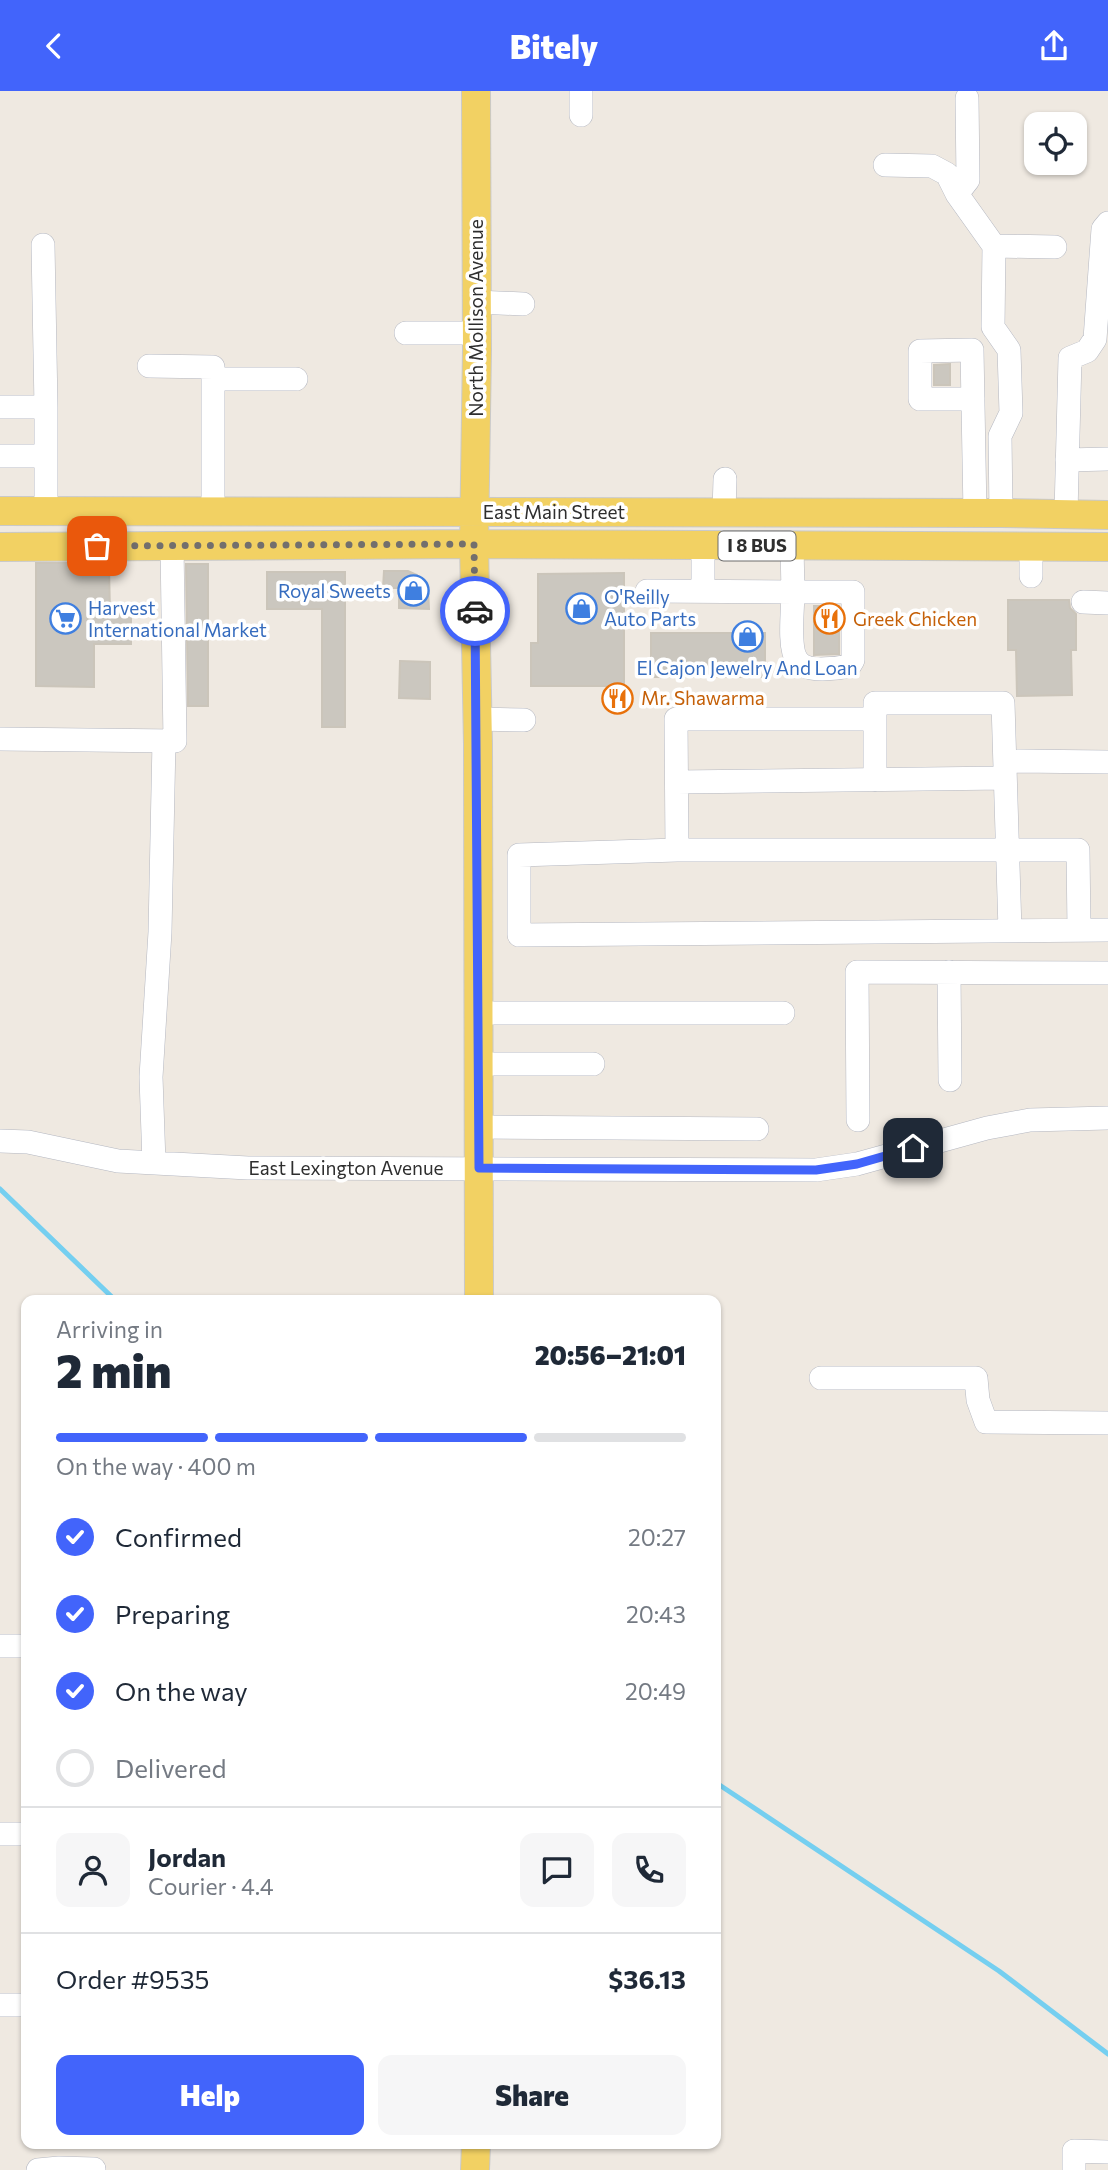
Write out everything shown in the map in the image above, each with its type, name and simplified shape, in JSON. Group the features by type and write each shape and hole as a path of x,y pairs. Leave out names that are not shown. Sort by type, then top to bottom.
{"main road":[{"name":"North Mollison Avenue","path":"476,91 474,544 479,1295"},
{"name":"East Main Street","path":"0,511 1108,515"},
{"path":"46,511 46,546"},
{"name":"East Main Street","path":"0,547 474,544 1108,547"},
{"path":"475,2149 475,2170"}],"street":[{"path":"581,91 581,115"},
{"path":"957,194 968,180 967,98"},
{"path":"885,165 932,166 947,174 957,194 994,246 993,327 1009,350 1010,413 1000,436 988,513"},
{"path":"1066,513 1070,358 1087,351 1096,339 1103,229 1108,223"},
{"path":"43,245 46,511"},
{"path":"994,246 1055,247"},
{"path":"476,302 523,303"},
{"path":"406,333 477,333"},
{"path":"149,366 213,366 213,511"},
{"path":"213,379 296,380"},
{"path":"973,399 988,513"},
{"path":"0,407 46,407"},
{"path":"0,456 46,456"},
{"path":"1067,460 1108,459"},
{"path":"724,512 725,479"},
{"path":"703,545 703,591"},
{"path":"0,739 175,741 172,546"},
{"path":"647,591 793,592 853,592 853,660 850,666 815,669 803,666 797,661 793,645 793,592 792,546"},
{"path":"1031,547 1031,576"},
{"path":"1083,603 1108,603"},
{"path":"875,780 875,703 1003,703 1010,930"},
{"path":"477,719 524,720"},
{"path":"677,850 676,719 875,719"},
{"path":"154,1163 151,1077 160,932 164,741"},
{"path":"677,782 875,780 1108,762"},
{"path":"1079,930 1078,850 677,850 519,855 519,935 1108,930"},
{"path":"858,1120 857,972 1108,973"},
{"path":"949,972 950,1080"},
{"path":"479,1013 783,1013"},
{"path":"479,1064 593,1064"},
{"name":"East Lexington Avenue","path":"0,1142 27,1142 118,1161 248,1168 816,1170 857,1164 1030,1120 1108,1118"},
{"path":"479,1127 757,1129"},
{"path":"821,1378 976,1378 978,1400 986,1422 1108,1423"},
{"path":"0,1646 21,1646"},
{"path":"0,1834 21,1834"},
{"path":"0,2005 21,2005"},
{"path":"1074,2170 1074,2151 1108,2152"},
{"path":"38,2170 94,2169"}],"building":[{"path":"950,364 950,385 934,385 934,365"},
{"name":"Harvest International Market","path":"36,563 94,563 94,567 109,567 110,613 131,614 131,644 94,644 94,687 36,686"},
{"path":"186,564 208,564 208,706 188,706"},
{"name":"Royal Sweets","path":"384,571 408,571 417,575 428,589 429,609 399,608 399,588 383,588"},
{"path":"267,572 345,572 345,727 322,727 322,609 267,609"},
{"name":"O'Reilly Auto Parts","path":"624,573 624,686 531,686 531,643 538,643 538,574"},
{"path":"1008,600 1069,600 1070,608 1076,614 1076,650 1071,650 1072,695 1017,696 1016,650 1008,650"},
{"name":"Greek Chicken","path":"814,606 839,606 839,654 814,655"},
{"path":"651,633 765,633 765,677 651,677"},
{"path":"400,661 430,662 430,699 399,698"}],"waterway":[{"path":"0,1189 110,1295"},
{"path":"721,1786 999,1971 1108,2054"}],"way so far":[{"path":"97,546 474,544 475,611"}],"place":[{"name":"Royal Sweets","path":"414,591"},
{"name":"O'Reilly Auto Parts","path":"581,608"},
{"name":"Harvest International Market","path":"65,619"},
{"name":"Greek Chicken","path":"830,619"},
{"name":"El Cajon Jewelry And Loan","path":"747,637"},
{"name":"Mr. Shawarma","path":"618,698"}],"route":[{"path":"475,611 479,1168 816,1170 857,1164 913,1148"}]}
